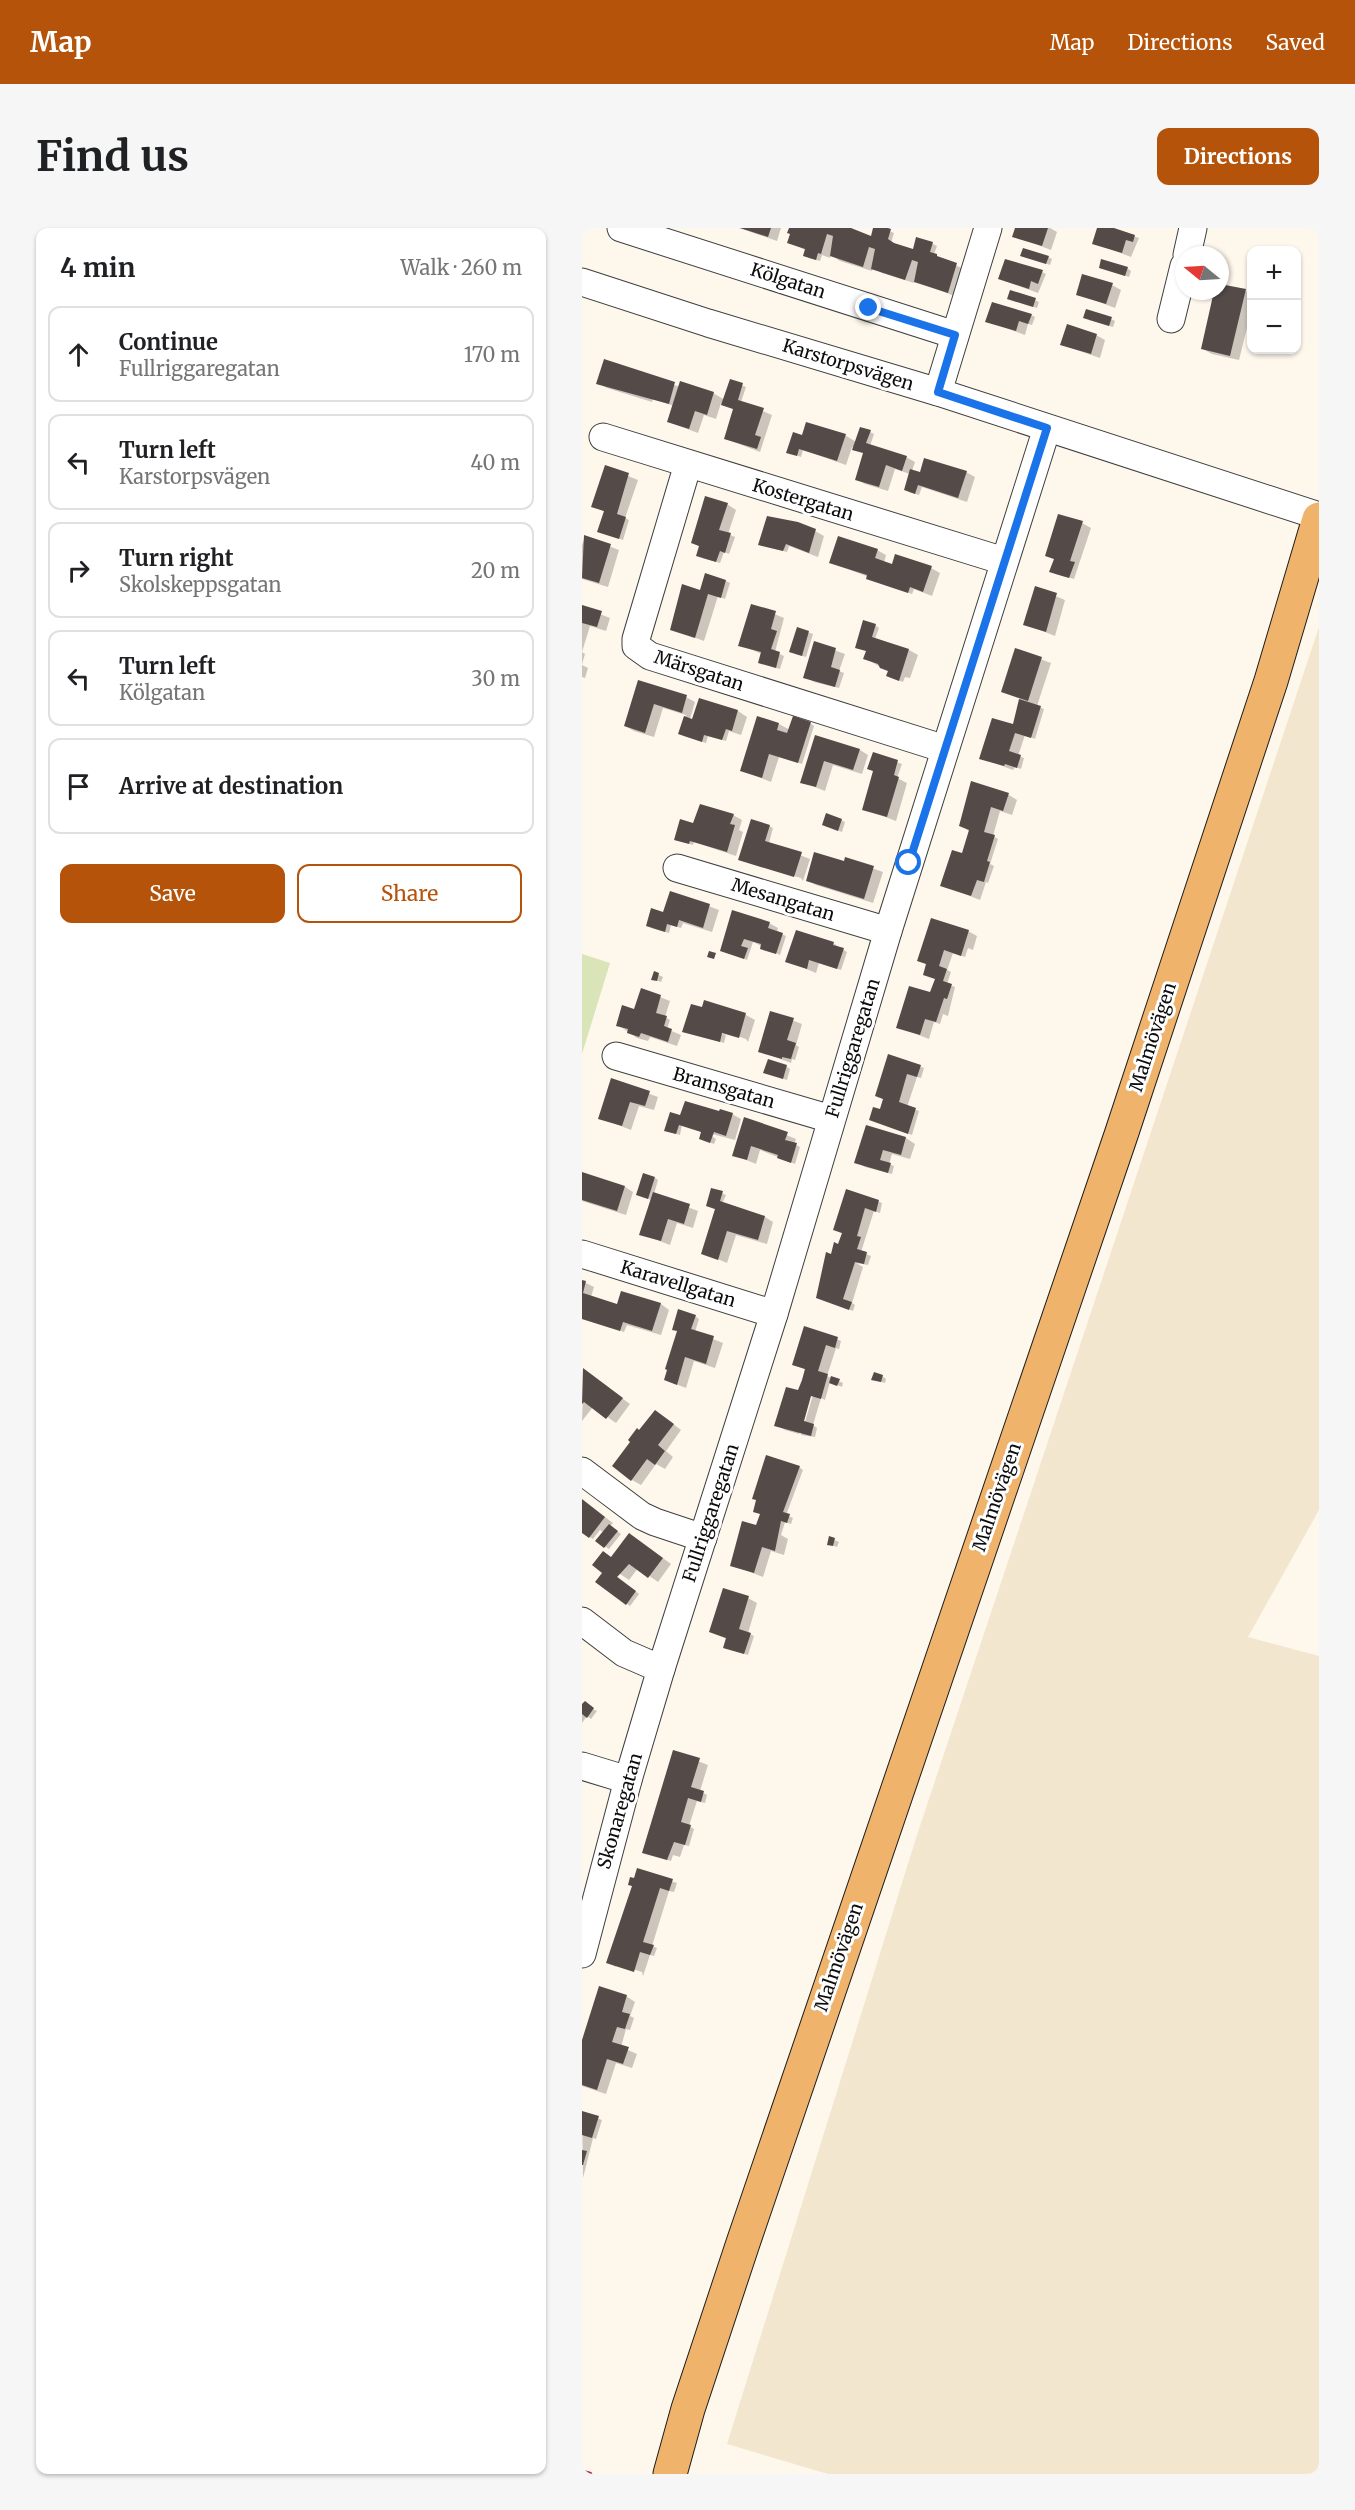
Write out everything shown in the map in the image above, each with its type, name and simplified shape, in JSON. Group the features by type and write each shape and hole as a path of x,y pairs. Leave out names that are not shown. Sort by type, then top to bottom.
{"main road":[{"name":"Malmövägen","path":"670,2474 688,2409 750,2221 1271,681 1319,517"}],"street":[{"name":"Kölgatan","path":"621,228 955,335"},
{"path":"938,392 988,228"},
{"path":"1189,246 1193,228"},
{"name":"Karstorpsvägen","path":"582,282 708,323 938,392 1319,517"},
{"path":"1171,319 1176,300"},
{"name":"Fullriggaregatan","path":"661,1669 774,1314 888,931 1047,428"},
{"name":"Kostergatan","path":"603,437 1004,561"},
{"name":"Märsgatan","path":"688,464 636,639 636,646 650,656 945,749"},
{"name":"Mesangatan","path":"677,868 888,931"},
{"name":"Bramsgatan","path":"616,1056 831,1119"},
{"name":"Karavellgatan","path":"582,1254 774,1314"},
{"path":"582,1471 642,1516 703,1538"},
{"path":"582,1621 624,1653 661,1669"},
{"name":"Skonaregatan","path":"584,1939 661,1669"},
{"path":"582,1766 628,1780"}],"shaded area":[{"path":"1319,627 1319,1510 1248,1637 1319,1656 1319,2474 828,2474 727,2444 916,1838"}],"green space":[{"path":"582,954 610,963 582,1054"}],"building":[{"path":"740,228 771,228 768,237"},
{"path":"789,228 851,228 871,236 873,228 888,228 891,229 888,239 913,249 916,237 933,242 930,252 957,263 948,293 914,282 918,262 912,260 905,280 871,269 875,249 869,247 863,267 830,256 833,236 827,234 821,254 818,253 816,260 803,256 805,249 787,243"},
{"path":"1015,228 1048,228 1042,246 1012,237"},
{"path":"1097,228 1114,228 1135,235 1133,242 1126,240 1122,253 1092,244"},
{"path":"1023,248 1049,256 1046,264 1020,256"},
{"path":"1005,259 1043,270 1038,284 1031,281 1029,289 998,279"},
{"path":"1101,259 1128,267 1125,276 1099,268"},
{"path":"1082,274 1113,283 1106,304 1076,295"},
{"path":"1229,286 1246,289 1230,356 1201,349 1212,300 1229,300"},
{"path":"1010,290 1036,298 1033,307 1007,299"},
{"path":"992,302 1032,314 1028,324 1019,321 1016,331 985,322"},
{"path":"1086,309 1112,317 1109,326 1083,318"},
{"path":"1067,324 1097,334 1091,354 1060,345"},
{"path":"604,359 675,382 669,404 596,384"},
{"path":"730,379 743,383 738,400 764,408 755,435 761,437 757,449 724,439 733,409 721,405"},
{"path":"680,381 714,392 707,415 695,411 689,429 667,422"},
{"path":"806,422 846,434 837,461 799,449 797,456 786,453 793,432 802,435"},
{"path":"860,427 871,430 866,443 907,456 902,471 886,465 879,487 855,480 863,453 852,450"},
{"path":"924,458 967,471 958,498 918,485 915,494 904,490 910,469 920,472"},
{"path":"605,465 629,473 617,514 626,517 619,539 597,532 604,511 591,507"},
{"path":"705,496 728,503 719,530 731,533 725,553 720,551 716,562 696,556 699,546 691,543"},
{"path":"1058,514 1083,521 1070,561 1075,562 1069,578 1049,572 1054,559 1045,556"},
{"path":"767,516 798,522 816,529 809,553 786,544 783,551 758,545"},
{"path":"584,535 611,544 599,583 582,578"},
{"path":"838,536 878,549 875,558 892,564 895,554 932,566 923,592 910,587 908,593 866,579 867,575 829,563"},
{"path":"705,573 726,580 721,598 708,594 695,638 670,630 682,584 700,590"},
{"path":"1035,586 1057,593 1046,632 1023,625"},
{"path":"751,604 776,611 771,629 777,631 771,649 780,652 776,668 758,663 761,652 738,646"},
{"path":"582,605 602,611 597,627 582,623"},
{"path":"863,620 876,624 872,637 909,649 899,681 886,676 888,671 880,668 878,664 863,659 866,651 855,648"},
{"path":"797,627 809,631 802,656 789,652"},
{"path":"814,641 836,648 831,667 840,670 835,687 803,678"},
{"path":"1015,648 1042,657 1028,701 1001,692"},
{"path":"638,680 687,695 682,713 654,704 645,733 624,726"},
{"path":"699,698 738,710 732,731 726,729 722,740 704,735 702,742 678,734 684,716 692,719"},
{"path":"1019,699 1041,706 1031,738 1015,733 1009,751 1021,755 1017,768 979,759 992,718 1013,724"},
{"path":"757,716 779,723 777,730 787,733 793,716 811,722 798,763 769,754 762,778 740,771"},
{"path":"815,735 860,749 853,770 824,761 816,787 800,783"},
{"path":"873,752 898,760 894,775 899,777 887,817 862,810 873,771 867,769"},
{"path":"971,781 1009,793 1003,811 991,807 984,832 995,835 987,861 990,862 984,882 977,880 971,896 940,886 952,850 962,853 969,830 959,826"},
{"path":"700,804 734,814 730,824 735,825 727,852 690,841 689,844 674,840 680,819 693,823"},
{"path":"826,813 842,819 838,831 822,825"},
{"path":"751,819 770,825 765,841 802,852 794,877 738,860"},
{"path":"814,852 844,861 845,857 874,866 864,899 806,881"},
{"path":"670,891 710,904 703,928 679,920 677,927 667,924 665,932 646,926 651,908 663,912"},
{"path":"732,910 770,922 768,928 783,933 776,954 760,949 761,944 744,939 741,946 748,948 744,959 720,951"},
{"path":"931,918 969,930 961,956 944,950 939,966 947,969 943,981 952,984 947,999 944,998 936,1022 925,1019 920,1035 896,1028 909,986 930,992 935,979 923,975 926,964 917,961"},
{"path":"796,930 834,942 833,945 844,948 837,969 809,960 807,969 785,962"},
{"path":"709,951 716,953 714,959 707,957"},
{"path":"654,971 659,973 657,981 651,980"},
{"path":"641,988 661,995 656,1013 667,1016 664,1026 672,1029 668,1042 641,1033 639,1037 627,1033 628,1029 616,1026 622,1005 634,1009"},
{"path":"704,1000 746,1013 739,1038 722,1033 720,1042 682,1032 691,1004 702,1007"},
{"path":"770,1011 794,1018 787,1040 796,1043 791,1059 782,1057 782,1059 758,1052"},
{"path":"888,1054 921,1065 917,1077 907,1074 899,1102 916,1108 908,1134 869,1120 873,1107 880,1109 883,1099 875,1096"},
{"path":"768,1059 787,1065 783,1079 763,1073"},
{"path":"611,1078 650,1091 645,1106 630,1102 622,1126 598,1119"},
{"path":"685,1101 733,1113 726,1136 714,1132 710,1143 699,1139 701,1132 679,1125 676,1134 664,1131 670,1112 680,1115"},
{"path":"744,1117 788,1132 785,1140 797,1143 791,1163 777,1158 778,1155 751,1146 747,1160 732,1156"},
{"path":"866,1125 906,1137 901,1155 883,1150 880,1160 891,1163 888,1173 854,1163"},
{"path":"582,1172 625,1186 617,1211 582,1200"},
{"path":"643,1173 655,1177 648,1199 636,1195"},
{"path":"711,1188 723,1191 720,1201 765,1216 758,1240 727,1231 718,1260 701,1254 715,1209 706,1206"},
{"path":"846,1189 879,1200 876,1212 865,1208 857,1236 861,1237 857,1249 867,1252 864,1264 855,1262 843,1299 852,1302 849,1310 816,1298 826,1252 831,1254 834,1242 838,1244 842,1233 833,1230"},
{"path":"653,1192 690,1204 684,1224 668,1219 661,1241 639,1235"},
{"path":"582,1280 586,1281 583,1293 617,1304 621,1291 661,1303 652,1331 623,1322 620,1331 582,1319"},
{"path":"678,1309 696,1315 691,1329 714,1336 706,1364 685,1357 677,1385 664,1380 667,1370 665,1369 677,1331 672,1330"},
{"path":"804,1326 838,1337 835,1348 826,1345 818,1371 828,1374 821,1399 811,1396 804,1421 814,1424 811,1436 774,1426 786,1387 798,1390 802,1380 805,1369 792,1365"},
{"path":"583,1368 623,1398 606,1419 584,1402 582,1404"},
{"path":"874,1372 883,1375 881,1382 871,1380"},
{"path":"831,1376 840,1379 837,1386 829,1383"},
{"path":"655,1410 674,1424 658,1445 665,1451 655,1465 647,1459 631,1481 612,1466 630,1442 628,1440 637,1428 639,1430"},
{"path":"766,1455 800,1466 783,1512 790,1514 787,1523 781,1521 775,1551 762,1547 754,1573 730,1566 742,1521 756,1525 760,1514 753,1512 756,1500 752,1499"},
{"path":"582,1499 605,1517 589,1538 582,1533"},
{"path":"609,1524 618,1531 604,1548 595,1541"},
{"path":"629,1533 663,1558 648,1578 629,1564 617,1577 636,1591 626,1605 595,1582 602,1573 592,1565 603,1551 611,1557"},
{"path":"829,1536 835,1538 833,1546 827,1545"},
{"path":"723,1588 749,1596 739,1629 751,1633 744,1654 723,1648 726,1638 709,1632"},
{"path":"585,1701 594,1708 587,1718 582,1714 582,1704"},
{"path":"673,1750 700,1758 691,1787 704,1791 701,1802 688,1798 681,1822 691,1825 685,1845 674,1842 667,1860 642,1853"},
{"path":"637,1868 673,1879 669,1891 660,1888 643,1942 654,1945 650,1955 640,1952 634,1972 606,1963 632,1886 628,1885 630,1877 634,1878"},
{"path":"599,1986 627,1995 622,2012 630,2014 625,2029 617,2027 612,2042 629,2047 623,2064 607,2059 597,2090 582,2085 582,2040"},
{"path":"582,2111 599,2116 592,2138 582,2135"},
{"path":"582,2150 587,2151 583,2165 582,2165"}],"railway":[{"path":"582,2472 590,2474"}],"route":[{"path":"869,308 955,335 938,392 1047,428 909,863"}]}
